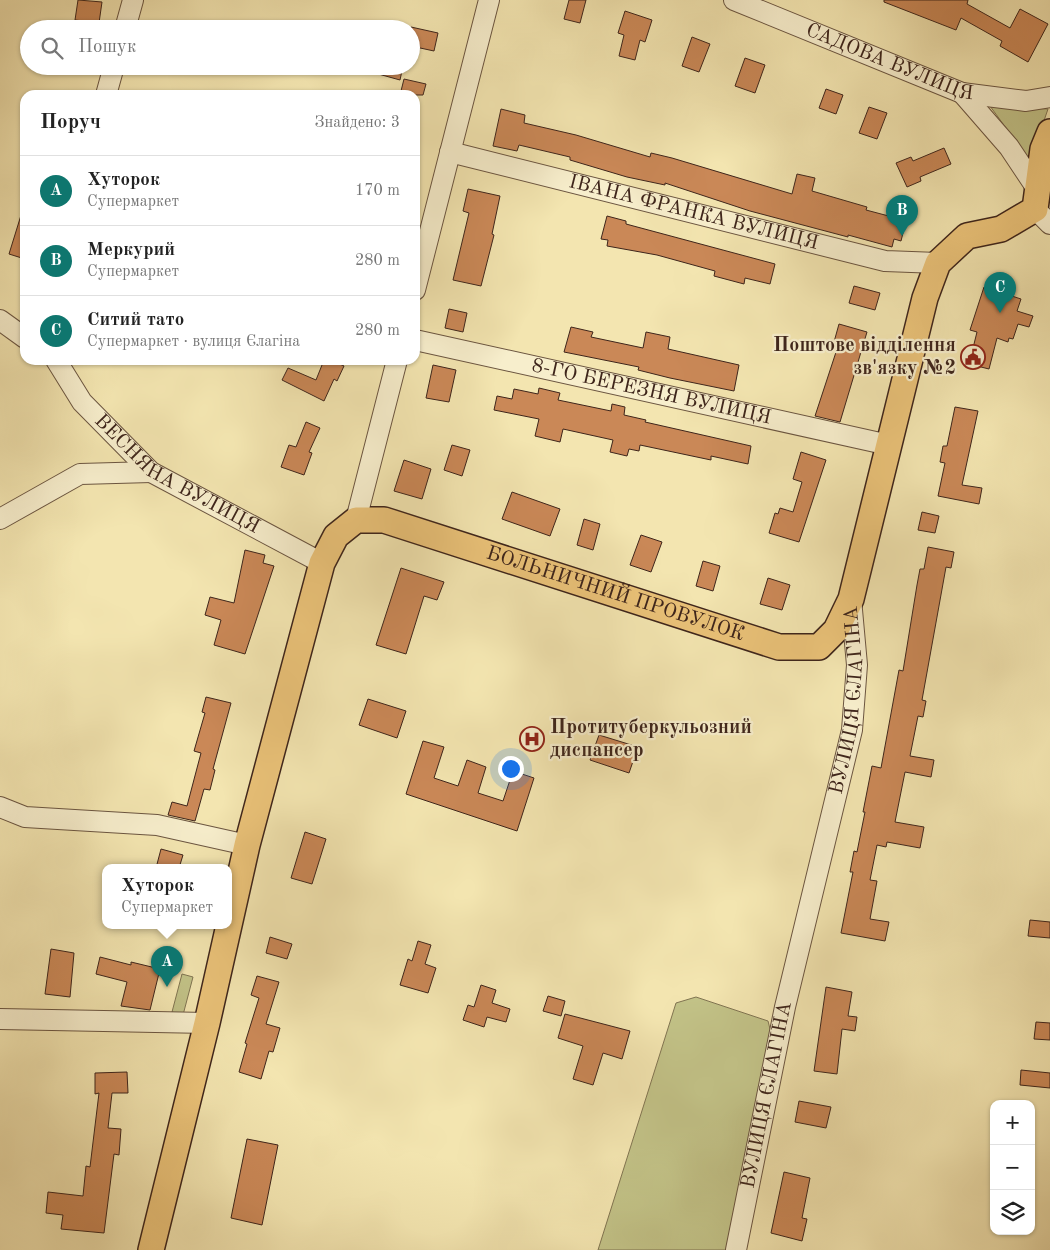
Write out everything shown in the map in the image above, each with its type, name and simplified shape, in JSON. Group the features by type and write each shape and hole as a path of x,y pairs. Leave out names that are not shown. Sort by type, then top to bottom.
{"main road":[{"path":"1041,207 1043,149 1050,132"},
{"name":"ВУЛИЦЯ ЄЛАГІНА","path":"851,599 925,298 938,263 967,236 1001,228 1041,207"},
{"path":"232,912 247,845 322,562 336,536 356,520"},
{"name":"БОЛЬНИЧНИЙ ПРОВУЛОК","path":"356,520 384,520 779,647 819,647 836,630 851,599"},
{"path":"151,1250 228,929"}],"street":[{"path":"127,20 133,0"},
{"path":"420,270 489,0"},
{"name":"САДОВА ВУЛИЦЯ","path":"734,0 962,93 1026,101 1050,97"},
{"path":"107,90 112,75"},
{"path":"962,93 1009,147 1041,207"},
{"name":"ІВАНА ФРАНКА ВУЛИЦЯ","path":"450,152 885,261 938,263"},
{"path":"0,320 20,334"},
{"name":"8-ГО БЕРЕЗНЯ ВУЛИЦЯ","path":"420,341 889,445"},
{"name":"ВЕСНЯНА ВУЛИЦЯ","path":"59,365 82,402 151,472 322,562"},
{"path":"356,520 396,365"},
{"path":"0,519 80,474 151,472"},
{"name":"ВУЛИЦЯ ЄЛАГІНА","path":"736,1250 785,1007 852,730 857,665 851,599"},
{"path":"0,807 25,817 157,825 247,845"},
{"path":"0,1019 207,1023"}],"green space":[{"path":"990,106 1048,109 1030,161"},
{"path":"182,974 193,977 183,1015 172,1012"},
{"path":"696,997 768,1021 772,1037 728,1250 598,1250 676,1003"}],"building":[{"path":"78,0 102,2 99,20 75,20"},
{"path":"569,0 586,0 580,23 564,19"},
{"path":"884,0 968,0 967,4 1010,28 1020,9 1048,24 1028,62 1000,46 1002,41 961,18 956,30 884,2"},
{"path":"625,11 652,20 645,42 640,40 635,60 619,56 624,35 618,33"},
{"path":"420,29 438,33 434,51 420,48"},
{"path":"692,37 710,44 699,72 682,66"},
{"path":"745,58 765,65 755,93 735,86"},
{"path":"382,75 401,75 400,80"},
{"path":"404,79 426,84 423,95 420,95 420,90 401,90"},
{"path":"826,89 843,95 836,114 819,108"},
{"path":"869,107 887,113 877,139 859,133"},
{"path":"501,109 525,115 524,123 576,135 650,157 651,153 672,158 792,194 797,174 815,178 812,191 867,207 866,210 900,219 897,227 904,229 901,241 894,239 892,247 848,235 848,237 750,211 665,183 665,185 627,177 570,160 570,157 519,145 517,151 493,146"},
{"path":"944,148 951,164 920,177 921,181 907,187 896,163 911,157 913,161"},
{"path":"468,189 500,196 492,234 494,235 481,286 453,280 469,213 463,211"},
{"path":"607,216 626,221 626,224 775,264 770,284 745,278 744,284 714,276 715,271 657,255 607,246 608,240 601,239"},
{"path":"20,218 20,257 9,254"},
{"path":"854,286 880,293 875,310 849,303"},
{"path":"984,287 1021,299 1017,311 1033,316 1029,327 1018,324 1013,339 1009,338 1008,342 997,338 989,369 969,364 977,332 970,330"},
{"path":"449,309 467,313 463,332 445,328"},
{"path":"839,324 867,332 840,422 815,416 839,343 834,342"},
{"path":"571,327 593,332 591,337 643,348 646,332 670,337 668,349 739,365 734,391 638,370 639,367 564,352"},
{"path":"322,365 344,366 337,381 334,379 324,401 282,380 288,368 316,380"},
{"path":"433,365 456,370 449,402 426,398"},
{"path":"539,388 560,393 558,400 611,411 612,404 625,407 624,415 646,420 645,422 751,446 748,464 711,456 711,460 640,445 639,451 629,449 627,456 610,452 613,440 563,429 560,442 535,436 539,419 494,410 497,396 512,399 514,389 538,394"},
{"path":"955,407 978,411 962,485 982,488 979,504 938,496 945,463 940,462 943,446 947,446"},
{"path":"306,422 320,428 309,452 312,453 304,475 281,467 289,445 296,447"},
{"path":"452,445 470,450 462,476 444,470"},
{"path":"801,452 826,460 799,542 769,533 775,513 778,514 780,508 793,512 802,482 793,479"},
{"path":"404,460 431,469 422,499 394,491"},
{"path":"512,492 560,509 550,536 502,519"},
{"path":"922,512 939,516 935,533 918,530"},
{"path":"584,519 600,524 593,550 577,545"},
{"path":"641,535 662,542 651,572 630,565"},
{"path":"928,547 954,552 951,568 946,567 922,700 926,701 923,717 918,716 910,756 934,760 931,777 905,772 895,822 924,827 920,848 887,842 886,847 877,845 870,880 877,881 870,919 889,922 885,941 841,933 853,872 850,872 854,851 857,852 872,766 881,768 899,670 903,671 920,569 924,569"},
{"path":"245,550 265,555 263,563 274,566 245,654 214,645 221,620 205,615 210,597 234,603"},
{"path":"703,561 720,566 713,591 696,586"},
{"path":"401,568 444,582 437,600 424,596 406,654 376,645"},
{"path":"768,578 790,585 782,610 760,604"},
{"path":"206,697 231,703 213,769 215,770 210,790 204,789 195,821 168,815 172,802 187,806 201,753 194,751 205,713 202,712"},
{"path":"368,699 406,711 397,738 359,725"},
{"path":"599,735 638,747 629,773 590,760"},
{"path":"423,741 444,747 434,778 458,786 467,760 486,767 478,793 503,801 513,771 534,778 517,831 406,794"},
{"path":"305,832 326,839 312,884 291,878"},
{"path":"161,849 183,855 180,864 157,864"},
{"path":"1030,920 1050,922 1050,938 1028,936"},
{"path":"270,937 292,944 287,959 266,953"},
{"path":"418,941 431,945 425,964 436,968 428,993 400,985 408,959 412,961"},
{"path":"51,949 74,953 70,997 45,994"},
{"path":"100,957 131,965 131,962 160,969 150,1010 121,1006 127,982 96,974"},
{"path":"257,976 279,982 266,1024 280,1028 273,1052 269,1051 261,1079 239,1072 247,1044 245,1043 259,998 251,995"},
{"path":"481,985 496,990 492,1003 510,1009 506,1022 487,1017 484,1027 463,1020 468,1005 474,1007"},
{"path":"826,987 852,992 848,1016 857,1017 855,1031 842,1029 837,1074 814,1071"},
{"path":"548,996 565,1001 561,1016 543,1011"},
{"path":"565,1014 630,1031 622,1059 603,1053 593,1085 573,1079 583,1046 558,1038"},
{"path":"1036,1022 1050,1023 1050,1040 1034,1039"},
{"path":"1021,1070 1050,1073 1050,1088 1020,1085"},
{"path":"127,1072 128,1093 112,1093 108,1128 121,1129 119,1155 114,1154 104,1233 61,1229 63,1215 46,1213 48,1192 83,1196 86,1166 90,1167 99,1093 95,1094 95,1073"},
{"path":"799,1101 831,1107 826,1128 795,1122"},
{"path":"247,1139 278,1145 262,1225 231,1218"},
{"path":"784,1172 810,1178 802,1218 807,1219 802,1241 771,1233"}],"place":[{"name":"Меркурий","path":"902,236"},
{"name":"Ситий тато","path":"1000,313"},
{"name":"Поштове відділення зв'язку №2","path":"973,357"},
{"name":"Протитуберкульозний диспансер","path":"532,739"},
{"name":"Хуторок","path":"167,987"}]}
